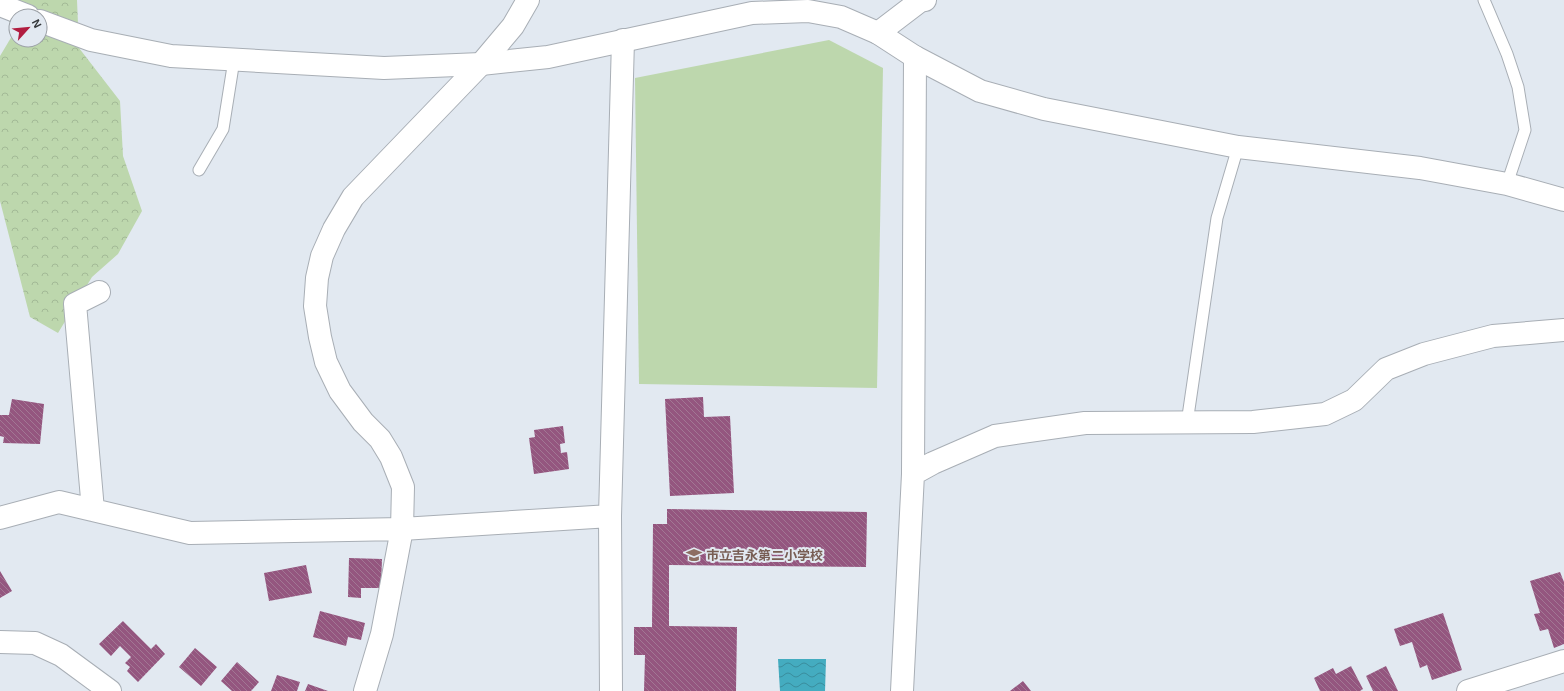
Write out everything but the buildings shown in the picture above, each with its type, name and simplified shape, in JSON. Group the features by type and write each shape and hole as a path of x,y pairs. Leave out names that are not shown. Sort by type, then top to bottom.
{"street":[{"path":"365,691 382,634 402,529 402,487 391,457 380,439 363,422 340,391 326,362 320,337 316,306 317,278 322,256 334,229 353,197 481,64 513,26 528,0"},
{"path":"878,33 920,1 925,0"},
{"path":"48,23 92,40 171,56 384,68 481,64 548,57 752,13 825,10 878,33 915,57 980,91 1044,109 1238,147 1420,168 1507,184 1564,200"},
{"path":"611,691 610,516 623,40"},
{"path":"902,691 913,474 915,57"},
{"path":"93,510 75,304 99,292"},
{"path":"913,474 933,463 995,436 1085,423 1253,422 1325,414 1354,400 1386,369 1424,354 1493,336 1564,330"},
{"path":"0,518 59,502 190,533 402,529 610,516"},
{"path":"0,642 35,643 61,655 110,691"},
{"path":"1468,691 1564,660"}],"lane":[{"path":"1484,0 1507,54 1518,87 1525,130 1507,184"},
{"path":"199,170 223,129 234,60"},
{"path":"1187,423 1217,218 1238,147"}],"green space":[{"path":"0,0 77,0 79,48 120,101 123,156 142,211 118,254 92,277 58,333 30,317 0,201 0,56 8,43 8,48 48,48 48,8 8,8 8,19 0,5"},
{"path":"829,40 883,68 877,388 639,384 635,78"}],"water":[{"path":"778,659 826,659 825,691 780,691"}],"place":[{"name":"市立吉永第二小学校","path":"694,555"}]}
